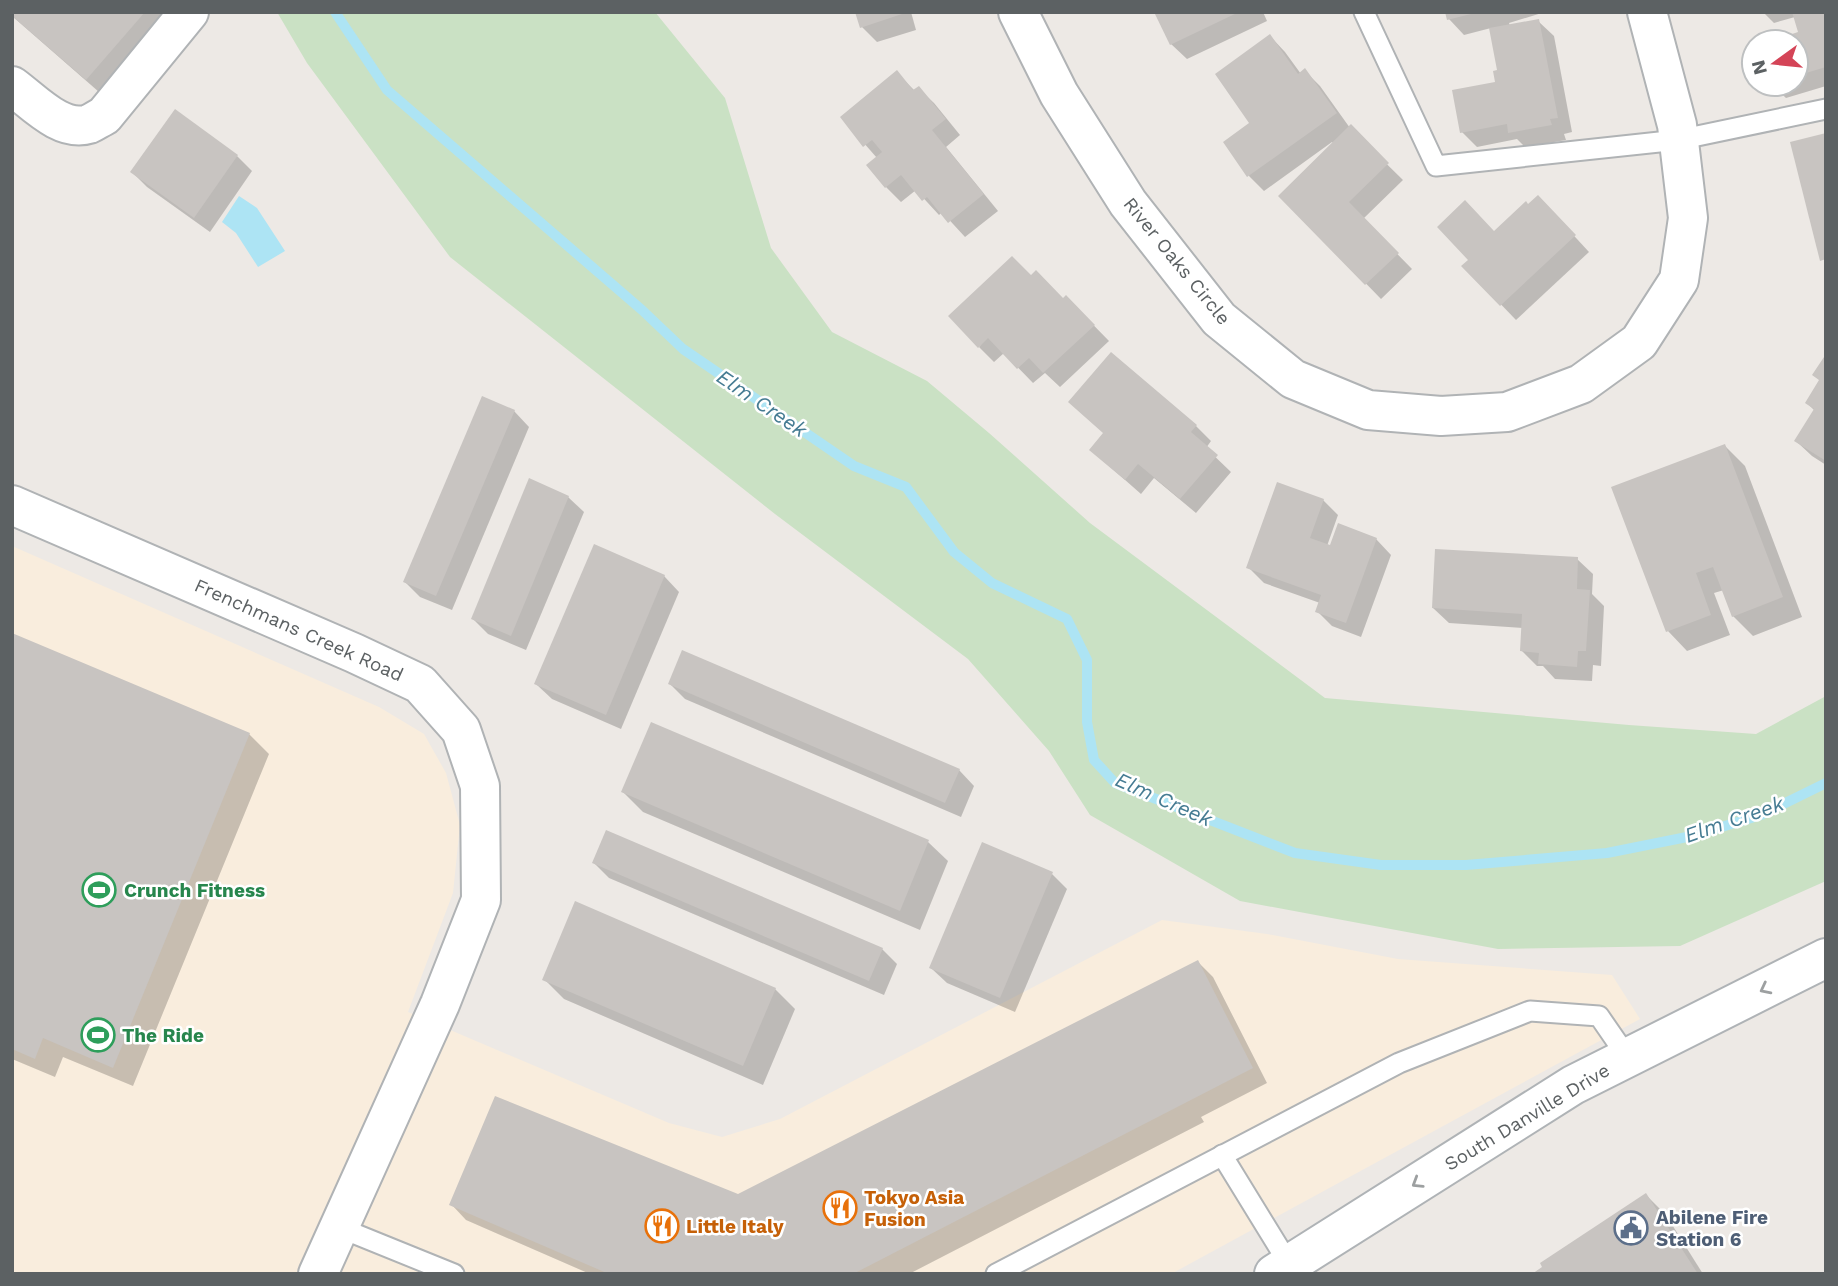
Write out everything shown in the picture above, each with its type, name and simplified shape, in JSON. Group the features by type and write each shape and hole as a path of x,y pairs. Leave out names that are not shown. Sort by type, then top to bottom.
{"street":[{"path":"12,86 59,120 73,125 89,124 104,116 188,12"},
{"name":"River Oaks Circle","path":"1018,12 1059,94 1128,203 1219,319 1293,379 1368,410 1441,416 1507,412 1581,384 1639,342 1679,280 1688,218 1677,125 1647,12"},
{"name":"Frenchmans Creek Road","path":"12,505 420,684 461,730 480,786 481,900 440,1004 318,1274"},
{"name":"South Danville Drive","path":"1282,1269 1573,1085 1826,958"}],"lane":[{"path":"1364,12 1436,166 1678,140 1826,109"},
{"path":"996,1274 1399,1063 1530,1011 1599,1016 1628,1058"},
{"path":"1222,1156 1282,1269"},
{"path":"338,1227 454,1274"}],"shaded area":[{"path":"12,546 379,707 424,734 446,773 460,825 453,893 408,1012 669,1123 722,1137 780,1119 1162,920 1267,934 1398,959 1612,975 1640,1019 1171,1274 12,1274"}],"green space":[{"path":"277,12 655,12 725,98 771,248 832,332 927,381 1090,523 1325,698 1756,734 1826,696 1826,881 1680,946 1498,949 1240,901 1090,815 1049,751 968,659 775,514 450,257 307,63"}],"water":[{"path":"239,196 257,208 285,251 258,267 236,233 222,222"}],"building":[{"path":"12,12 145,12 86,80 12,16"},
{"path":"855,12 901,12 902,14 860,28"},
{"path":"1154,12 1239,12 1170,45"},
{"path":"1445,12 1475,12 1475,13 1447,20"},
{"path":"1792,12 1826,12 1826,67 1810,72 1810,28 1797,28"},
{"path":"1539,19 1558,118 1550,119 1552,125 1508,133 1507,124 1460,133 1452,90 1495,82 1493,71 1497,70 1489,28"},
{"path":"1270,34 1298,74 1305,68 1337,113 1247,177 1223,142 1249,123 1215,74"},
{"path":"897,70 913,90 919,86 946,119 932,130 984,194 948,223 927,197 922,201 901,175 885,188 866,165 882,152 872,140 863,147 840,117"},
{"path":"175,109 238,155 194,218 130,172"},
{"path":"1351,124 1389,163 1349,202 1399,253 1365,285 1278,196"},
{"path":"1826,133 1826,259 1820,261 1790,142"},
{"path":"1538,195 1576,235 1500,306 1461,266 1468,260 1437,227 1465,200 1494,231 1526,201 1528,204"},
{"path":"1012,256 1031,275 1036,270 1063,298 1066,295 1095,325 1043,373 1029,358 1017,369 988,338 978,348 948,316"},
{"path":"1111,352 1197,425 1191,432 1218,455 1180,499 1138,464 1125,480 1089,450 1103,433 1068,402"},
{"path":"1826,354 1826,461 1794,441 1814,409 1805,403 1819,380 1812,375"},
{"path":"482,396 515,410 436,596 403,582"},
{"path":"1725,444 1783,597 1732,617 1713,567 1696,573 1711,615 1666,632 1611,487"},
{"path":"529,478 569,496 511,636 471,619"},
{"path":"1277,482 1324,499 1310,538 1330,545 1338,523 1377,538 1346,623 1315,612 1321,595 1246,568"},
{"path":"594,544 665,575 606,715 534,684"},
{"path":"1435,549 1578,557 1577,589 1590,590 1586,651 1578,651 1577,667 1538,664 1539,653 1520,651 1522,614 1432,608"},
{"name":"Crunch Fitness","path":"12,633 250,733 113,1068 43,1038 35,1059 12,1049"},
{"path":"682,650 960,769 945,803 668,684"},
{"path":"651,722 929,840 900,911 621,792"},
{"path":"606,830 883,948 869,981 592,863"},
{"path":"982,842 1053,872 1000,998 929,968"},
{"path":"575,901 776,988 743,1066 542,980"},
{"path":"1198,960 1253,1068 853,1274 609,1274 449,1205 495,1096 738,1194"},
{"name":"Abilene Fire Station 6","path":"1646,1193 1698,1274 1532,1274 1542,1267 1540,1263"}],"waterway":[{"name":"Elm Creek","path":"335,12 387,90 642,310 683,349 854,466 906,487 954,552 992,583 1067,619 1087,660 1087,722 1094,760 1115,783 1295,853 1381,865 1466,865 1607,853 1692,836 1761,815 1826,783"}],"place":[{"name":"Crunch Fitness","path":"99,890"},
{"name":"The Ride","path":"98,1035"},
{"name":"Tokyo Asia Fusion","path":"840,1208"},
{"name":"Little Italy","path":"662,1226"},
{"name":"Abilene Fire Station 6","path":"1631,1228"}]}
